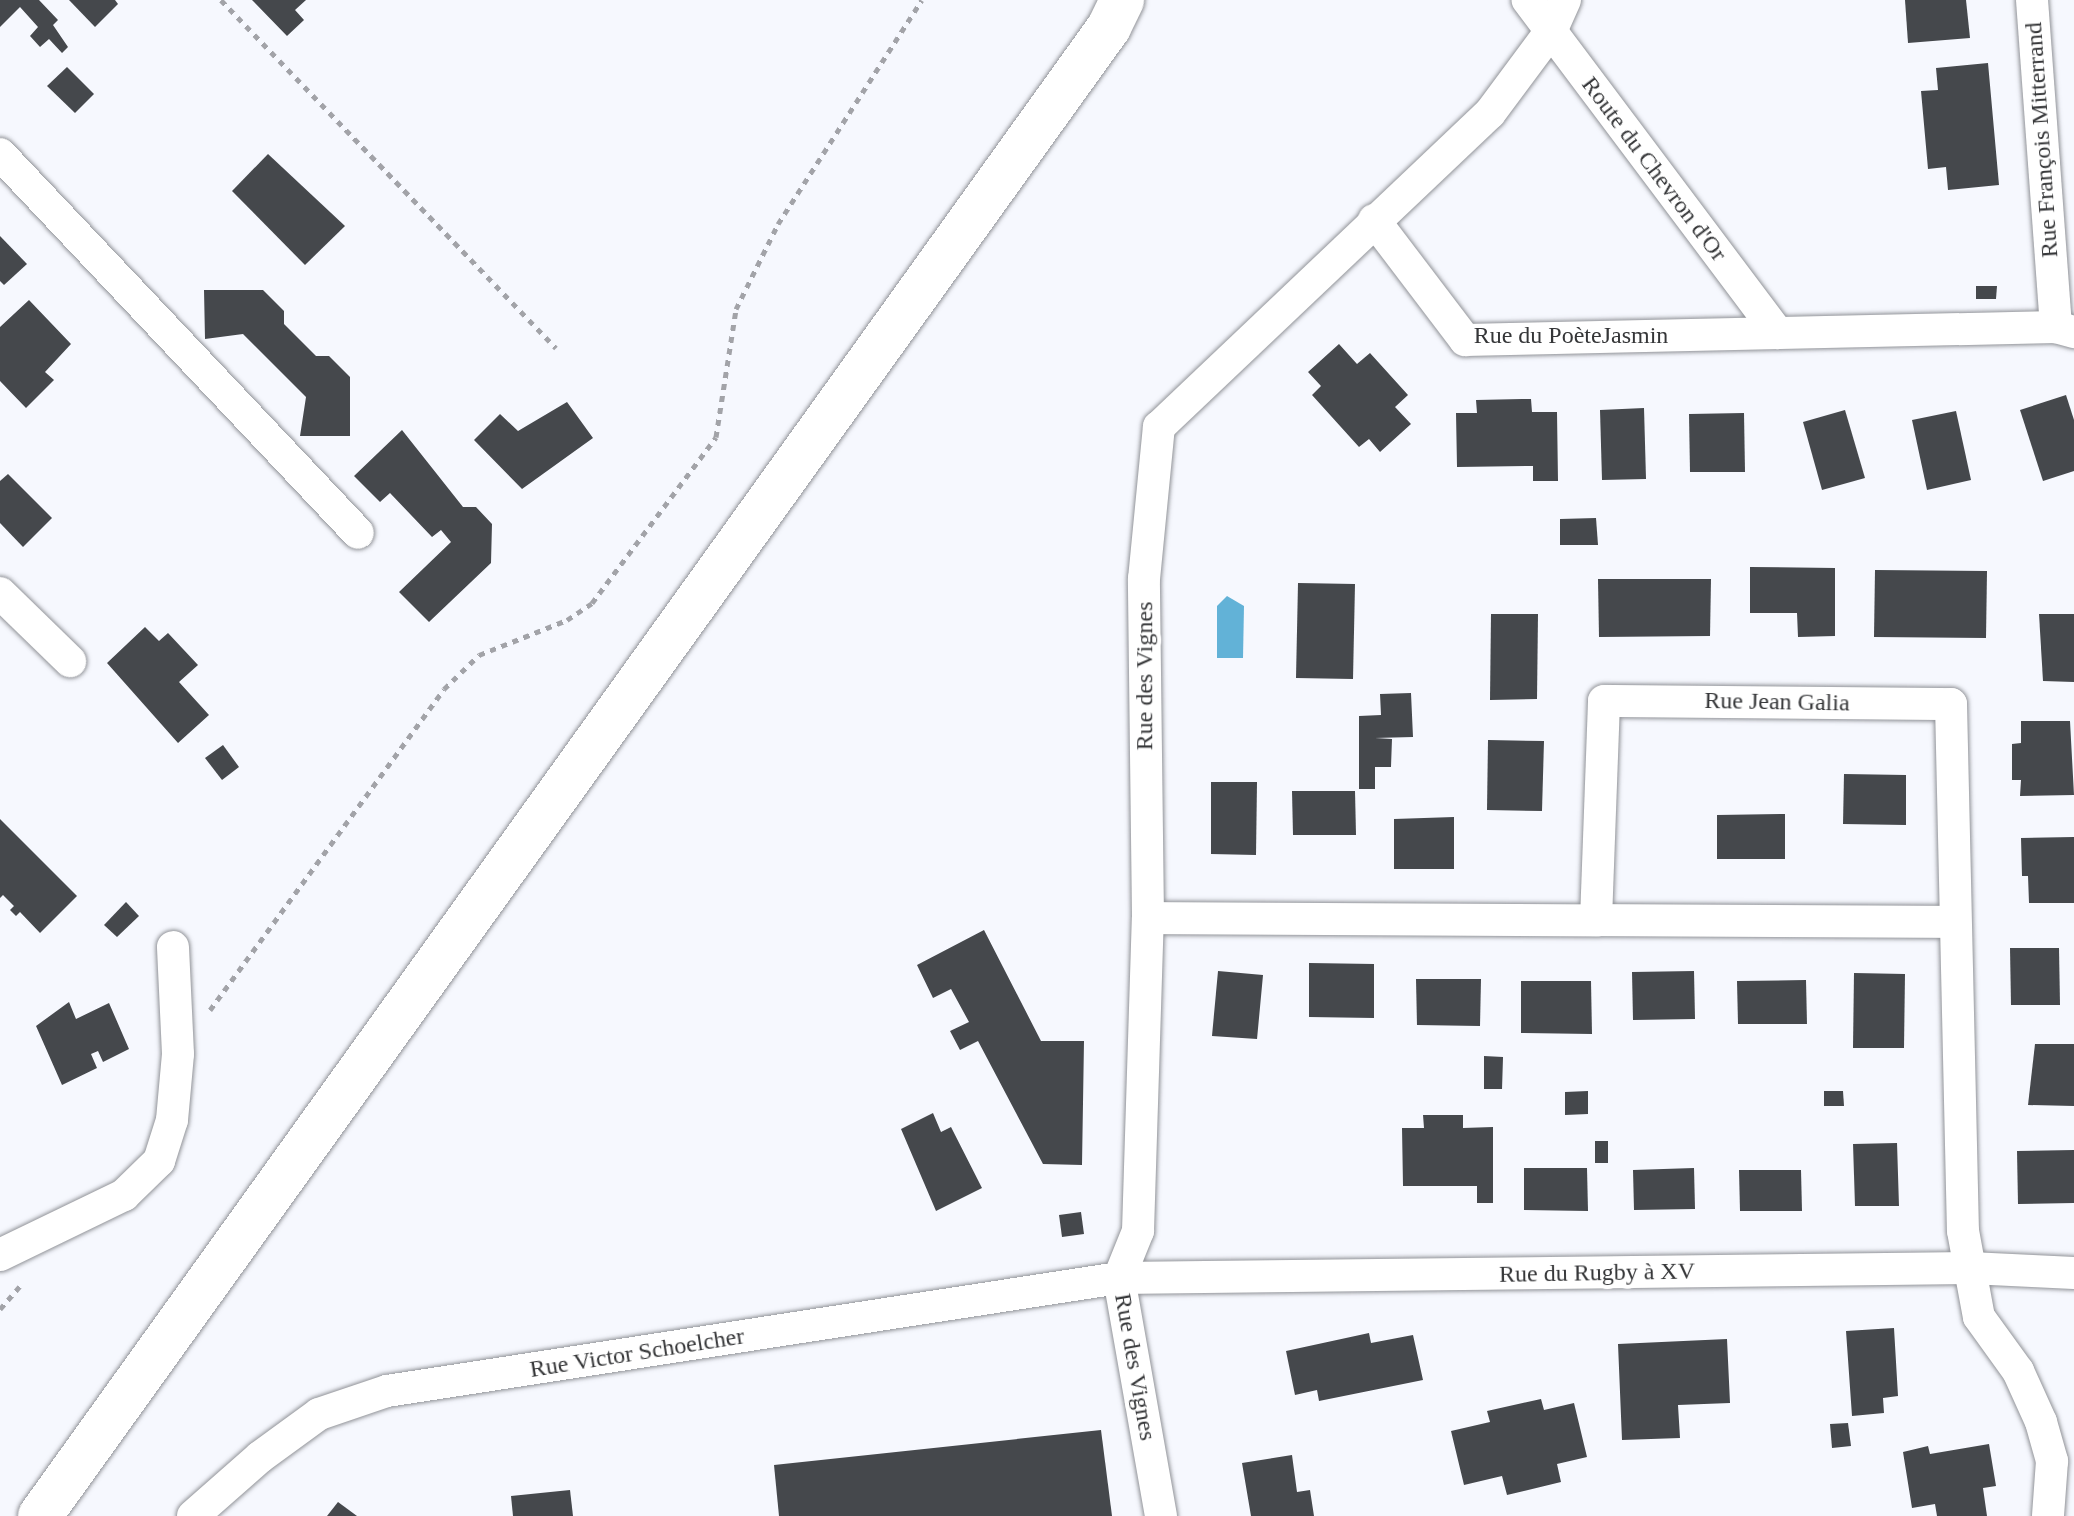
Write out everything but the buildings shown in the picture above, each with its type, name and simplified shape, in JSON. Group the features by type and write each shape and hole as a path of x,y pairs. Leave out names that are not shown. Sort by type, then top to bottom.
{"main road":[{"path":"40,1516 1123,9"}],"street":[{"path":"1528,0 1551,31 1565,0"},
{"name":"Rue François Mitterrand","path":"1778,333 2065,330 2032,0"},
{"name":"Rue des Vignes","path":"1161,1516 1119,1278 1138,1231 1148,918 1144,579 1159,427 1490,113 1551,31"},
{"name":"Route du Chevron d'Or","path":"1551,31 1778,333"},
{"path":"0,154 358,533"},
{"name":"Rue du PoèteJasmin","path":"1374,220 1465,340 1778,333"},
{"path":"0,593 70,661"},
{"name":"Rue Jean Galia","path":"1596,920 1604,701 1951,704 1963,1231 1979,1317 2018,1371 2041,1422 2052,1461 2048,1516"},
{"path":"1148,918 1954,922"},
{"path":"0,1255 124,1195 159,1161 172,1120 178,1054 173,947"},
{"name":"Rue du Rugby à XV","path":"1119,1278 1970,1268 2074,1273"},
{"name":"Rue Victor Schoelcher","path":"193,1516 260,1457 319,1414 387,1391 1119,1278"}],"path":[{"path":"221,0 556,348"},
{"path":"201,1024 444,689 479,655 567,620 592,603 716,437 736,309 778,224 922,0"},
{"path":"0,1309 27,1280"}],"water":[{"path":"1227,596 1244,606 1243,658 1217,658 1217,606"}]}
